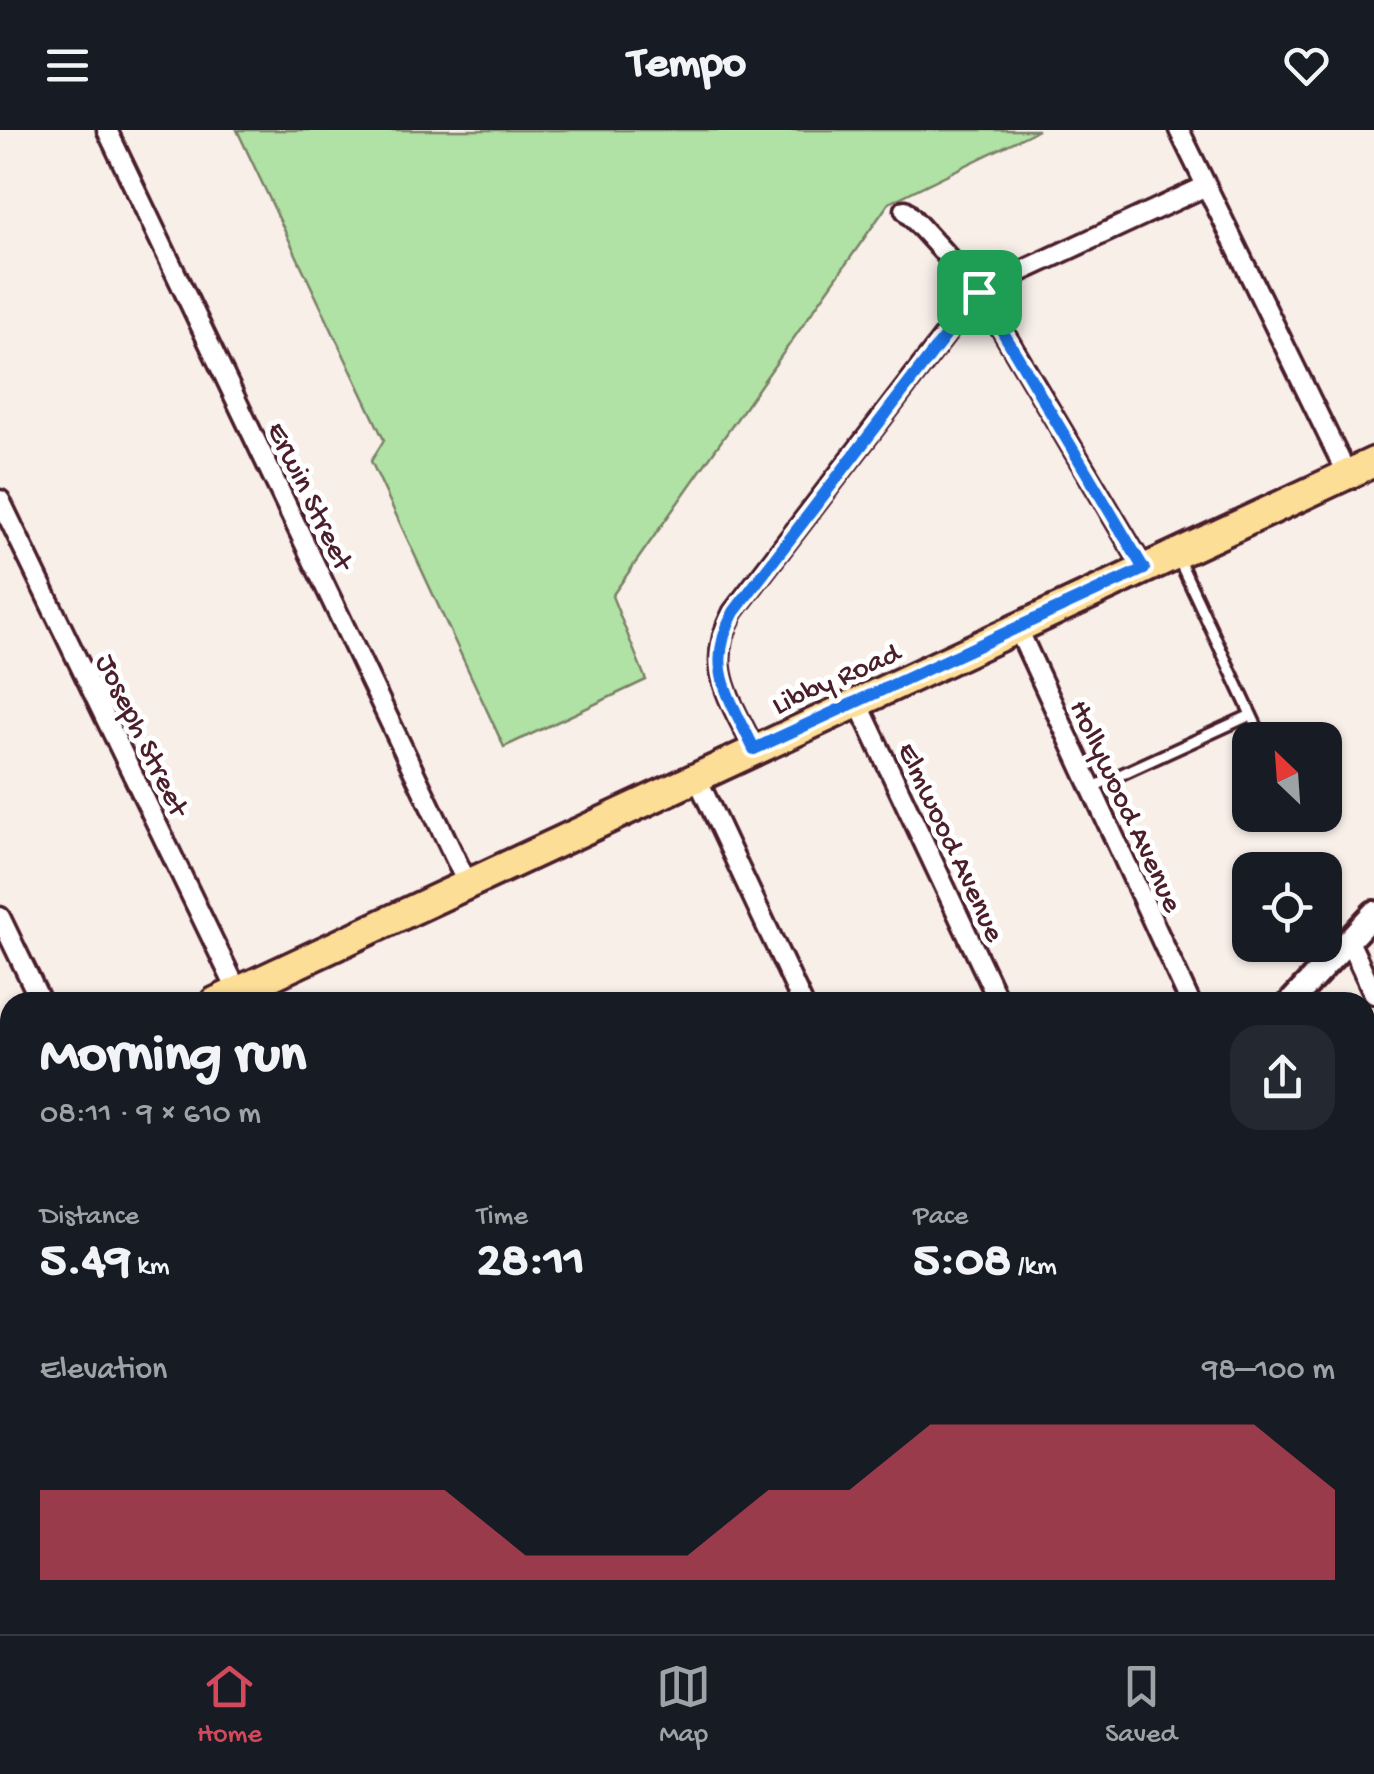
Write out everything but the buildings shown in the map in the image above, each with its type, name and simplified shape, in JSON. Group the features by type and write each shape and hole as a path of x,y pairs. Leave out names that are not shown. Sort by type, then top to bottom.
{"main road":[{"name":"Libby Road","path":"251,992 467,883 1374,462"}],"street":[{"name":"Erwin Street","path":"107,130 467,883"},
{"path":"1180,130 1347,474"},
{"path":"754,749 719,668 719,640 734,612 979,292 1206,186"},
{"path":"904,210 979,292 1144,569"},
{"name":"Joseph Street","path":"0,500 231,992"},
{"name":"Hollywood Avenue","path":"1018,629 1185,992"},
{"name":"Elmwood Avenue","path":"858,702 994,992"},
{"path":"696,776 797,992"},
{"path":"1301,992 1374,913"},
{"path":"0,917 6,943 35,992"},
{"path":"1349,941 1373,992"}],"lane":[{"path":"1176,554 1254,722"},
{"path":"1089,790 1251,715"}],"green space":[{"path":"237,130 1038,130 889,203 612,596 646,680 504,747 371,461 384,440"}],"route":[{"path":"979,292 1144,569 754,749 719,668 719,640 734,612 979,292"}]}
